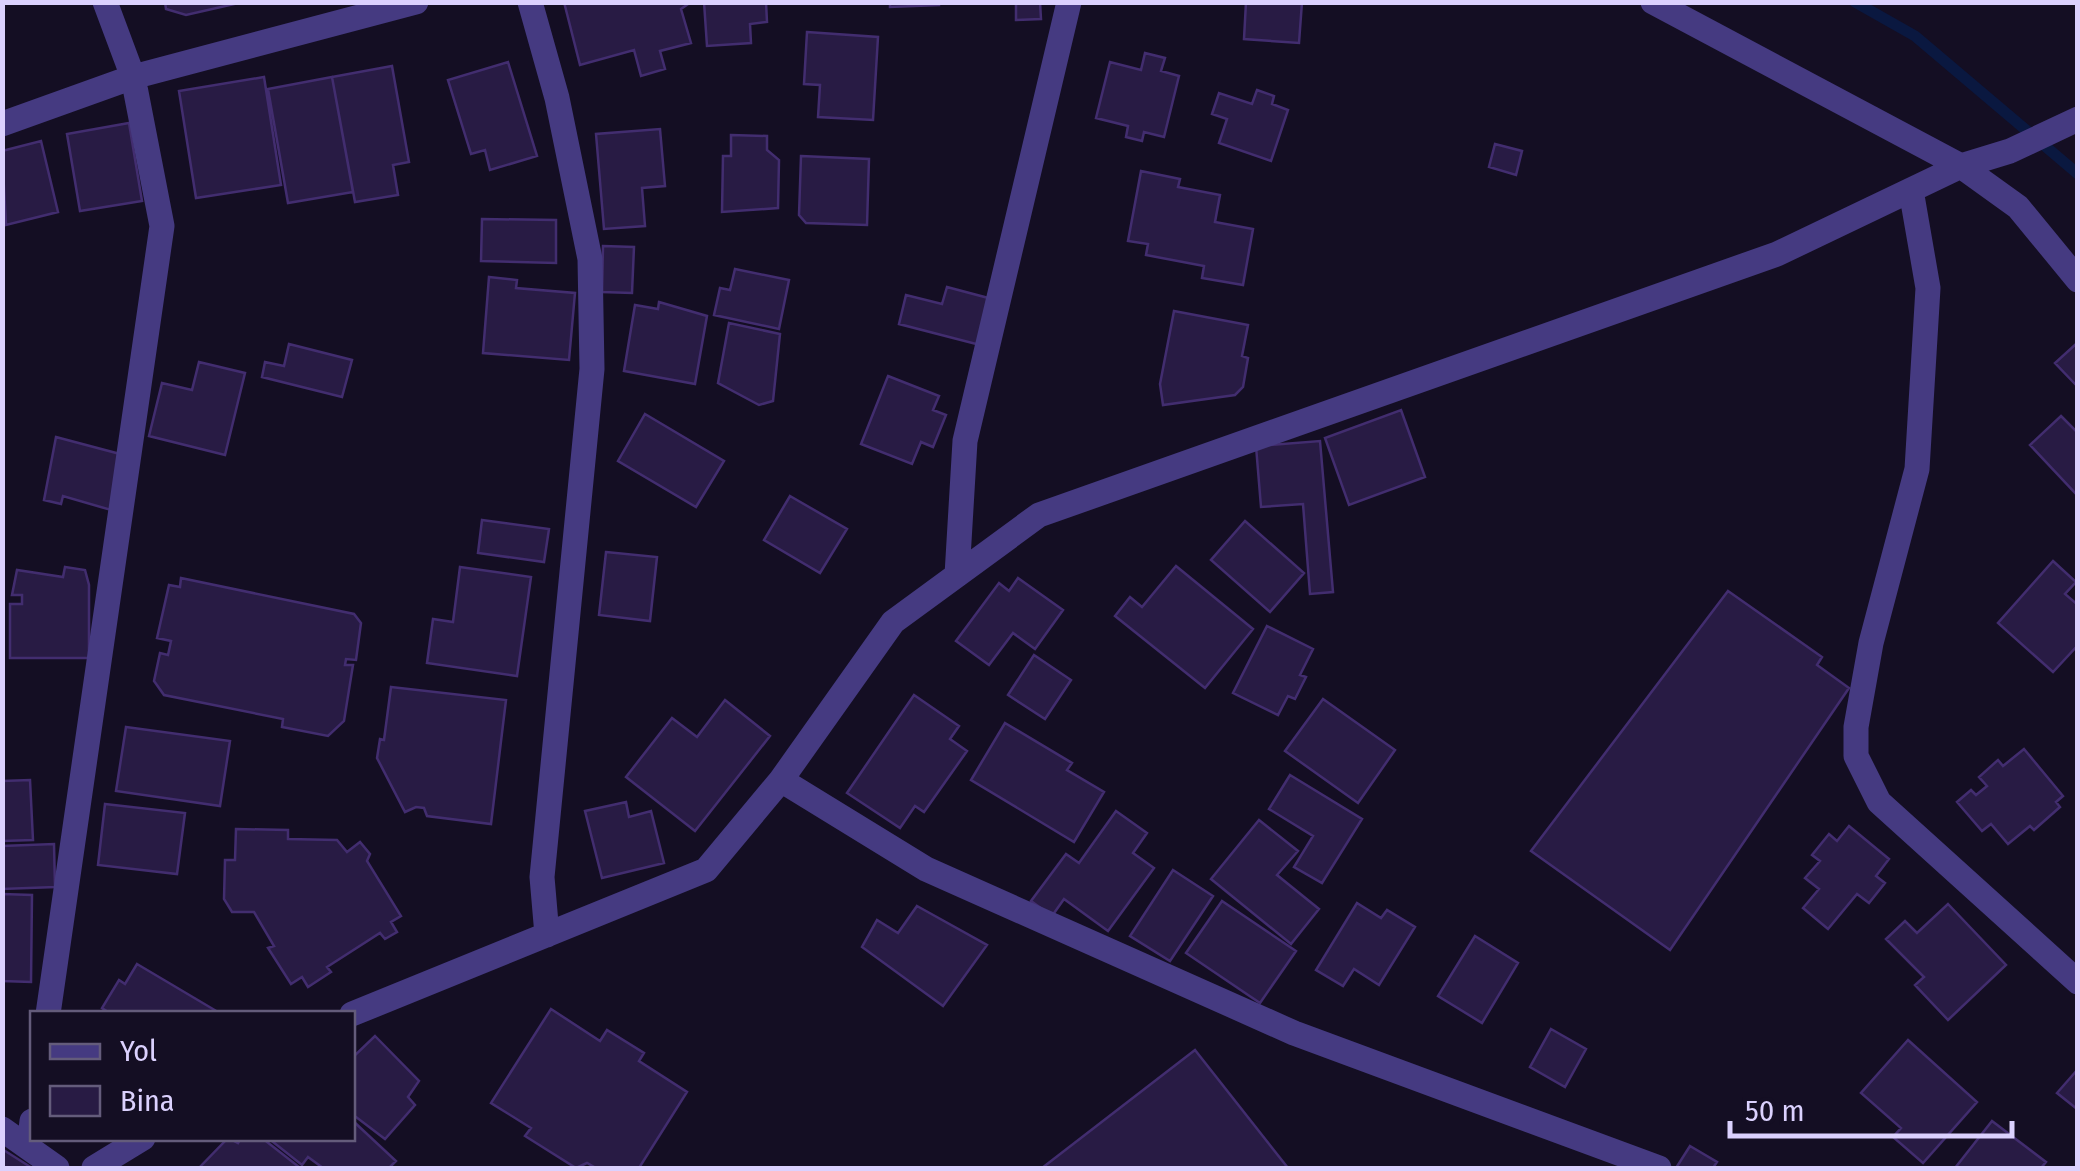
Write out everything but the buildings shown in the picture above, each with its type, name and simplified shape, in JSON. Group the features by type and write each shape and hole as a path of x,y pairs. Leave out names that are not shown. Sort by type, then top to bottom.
{"street":[{"path":"48,1011 162,226 133,77 105,2"},
{"path":"2,124 133,77 416,2"},
{"path":"530,2 557,98 590,259 592,369 542,877 547,935"},
{"path":"956,575 964,441 1068,2"},
{"path":"1653,2 1961,166 2018,207 2078,280"},
{"path":"355,1013 706,870 781,780 893,622 1038,515 1777,254 1961,166 2010,151 2078,120"},
{"path":"1911,190 1928,288 1916,469 1871,643 1856,728 1856,756 1879,802 2078,982"},
{"path":"781,780 926,869 1242,1009 1660,1168"},
{"path":"2,1129 57,1168"},
{"path":"29,1147 30,1138"},
{"path":"94,1168 137,1141"}],"waterway":[{"path":"1855,2 1915,36 2078,174"}]}
